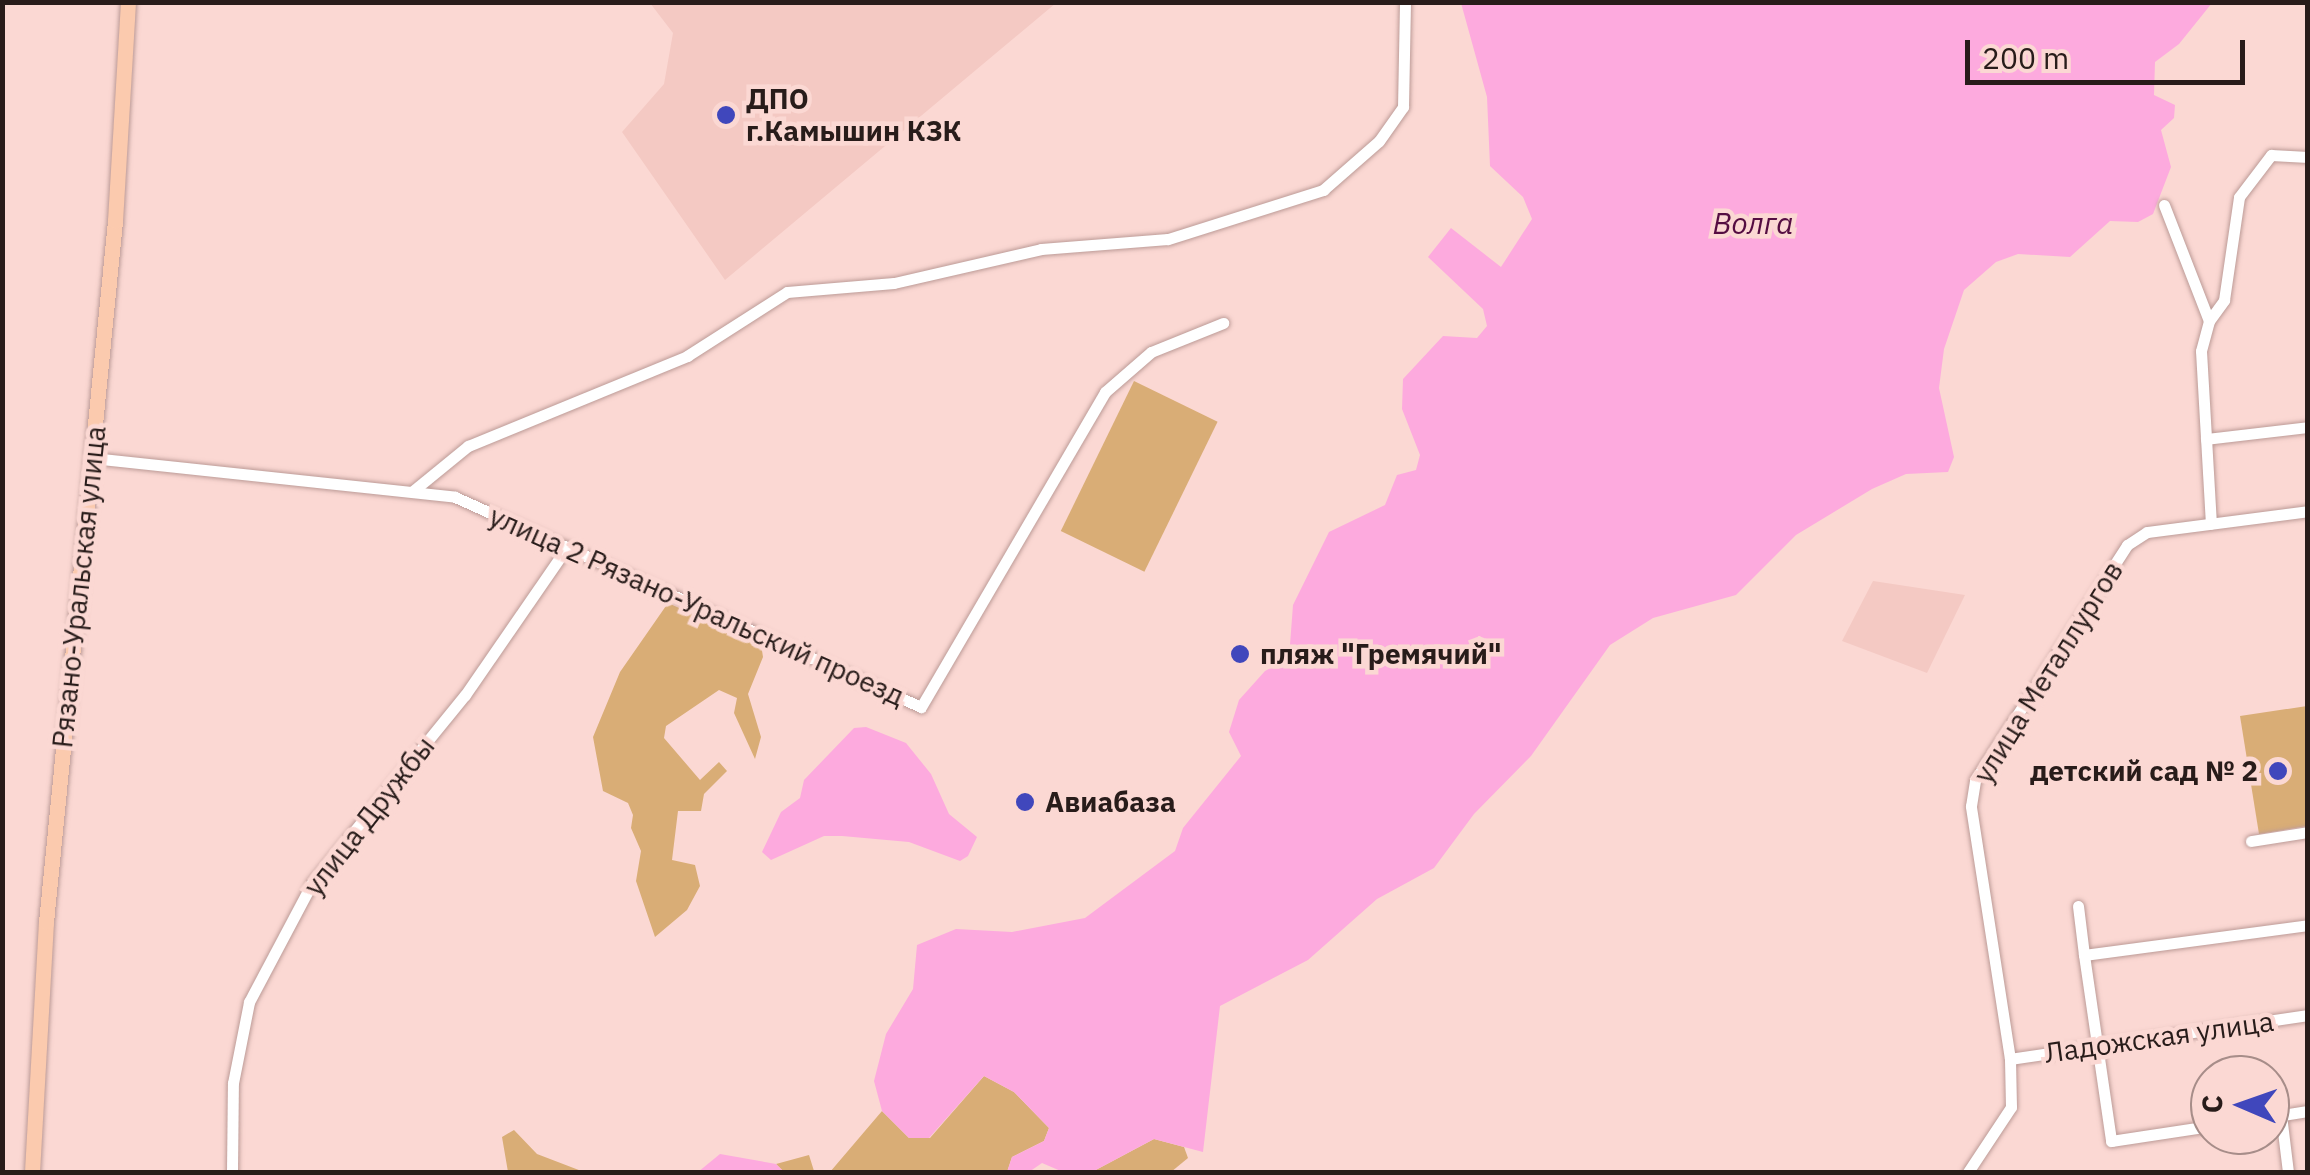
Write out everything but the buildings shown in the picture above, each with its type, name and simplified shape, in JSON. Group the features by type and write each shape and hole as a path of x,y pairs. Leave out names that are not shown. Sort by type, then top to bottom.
{"main road":[{"name":"Рязано-Уральская улица","path":"32,1172 46,922 93,458 128,2"}],"street":[{"path":"414,490 468,446 688,356 787,292 894,283 1042,249 1168,239 1323,190 1379,141 1403,107 1405,2"},
{"path":"2211,524 2201,351 2209,320 2224,300 2239,197 2272,155 2308,157"},
{"path":"2164,205 2209,320"},
{"name":"улица 2 Рязано-Уральский проезд","path":"93,458 455,497 921,707 1105,392 1150,352 1223,323"},
{"path":"2206,439 2308,427"},
{"name":"улица Металлургов","path":"2010,1059 1971,806 1975,780 2127,545 2147,532 2308,510"},
{"name":"улица Дружбы","path":"232,1172 233,1082 249,1002 312,883 465,694 567,547"},
{"path":"2250,840 2308,832"},
{"path":"2078,906 2111,1140 2190,1129"},
{"path":"2084,955 2308,925"},
{"name":"Ладожская улица","path":"2010,1059 2308,1015"},
{"path":"1968,1172 2010,1107 2010,1059"}],"shaded area":[{"path":"650,3 1056,3 725,280 622,132 664,84 673,33"},
{"path":"1134,381 1218,422 1144,572 1061,531"},
{"path":"1873,581 1965,595 1927,673 1842,641"},
{"path":"668,603 761,644 763,657 748,694 761,737 755,759 734,713 737,698 719,690 666,726 664,738 700,780 719,762 727,771 704,794 701,811 678,811 672,860 695,865 700,886 687,910 655,937 636,881 641,851 631,828 633,815 628,803 603,791 593,737 620,672"},
{"name":"детский сад № 2","path":"2307,706 2307,826 2259,834 2240,716"},
{"path":"984,1076 1014,1092 1049,1128 1044,1141 1012,1157 1007,1172 830,1172 882,1111 909,1138 930,1138"},
{"path":"514,1130 537,1154 584,1172 508,1172 502,1137"},
{"path":"1154,1139 1184,1147 1188,1158 1171,1172 1092,1172"},
{"path":"809,1155 814,1171 830,1172 784,1172 776,1164"}],"water":[{"name":"Волга","path":"1461,3 2212,3 2179,44 2155,62 2154,95 2175,105 2174,118 2161,130 2171,167 2153,214 2138,222 2110,221 2070,257 2018,254 1996,262 1964,290 1944,349 1939,388 1954,457 1948,472 1906,474 1872,489 1796,535 1736,595 1653,618 1610,645 1531,756 1474,814 1434,868 1377,899 1308,960 1220,1006 1203,1152 1154,1139 1092,1172 1063,1172 1042,1163 1029,1172 1007,1172 1012,1157 1044,1141 1049,1128 1014,1092 984,1076 929,1138 909,1138 882,1111 874,1081 886,1034 913,989 917,945 956,929 1012,932 1085,918 1175,851 1183,828 1241,756 1229,732 1239,700 1265,671 1289,658 1293,605 1329,532 1385,505 1397,475 1416,470 1420,455 1402,409 1403,379 1443,336 1477,338 1487,326 1483,309 1428,257 1451,228 1501,267 1532,219 1523,197 1490,166 1487,97"},
{"path":"866,727 906,743 931,774 949,814 977,837 968,856 960,861 909,842 842,836 824,836 771,860 762,852 781,812 800,798 804,780 854,728"},
{"path":"720,1154 776,1164 784,1172 698,1172"}],"place":[{"name":"ДПО г.Камышин КЗК","path":"726,115"},
{"name":"пляж \"Гремячий\"","path":"1240,654"},
{"name":"детский сад № 2","path":"2278,771"},
{"name":"Авиабаза","path":"1025,802"}]}
